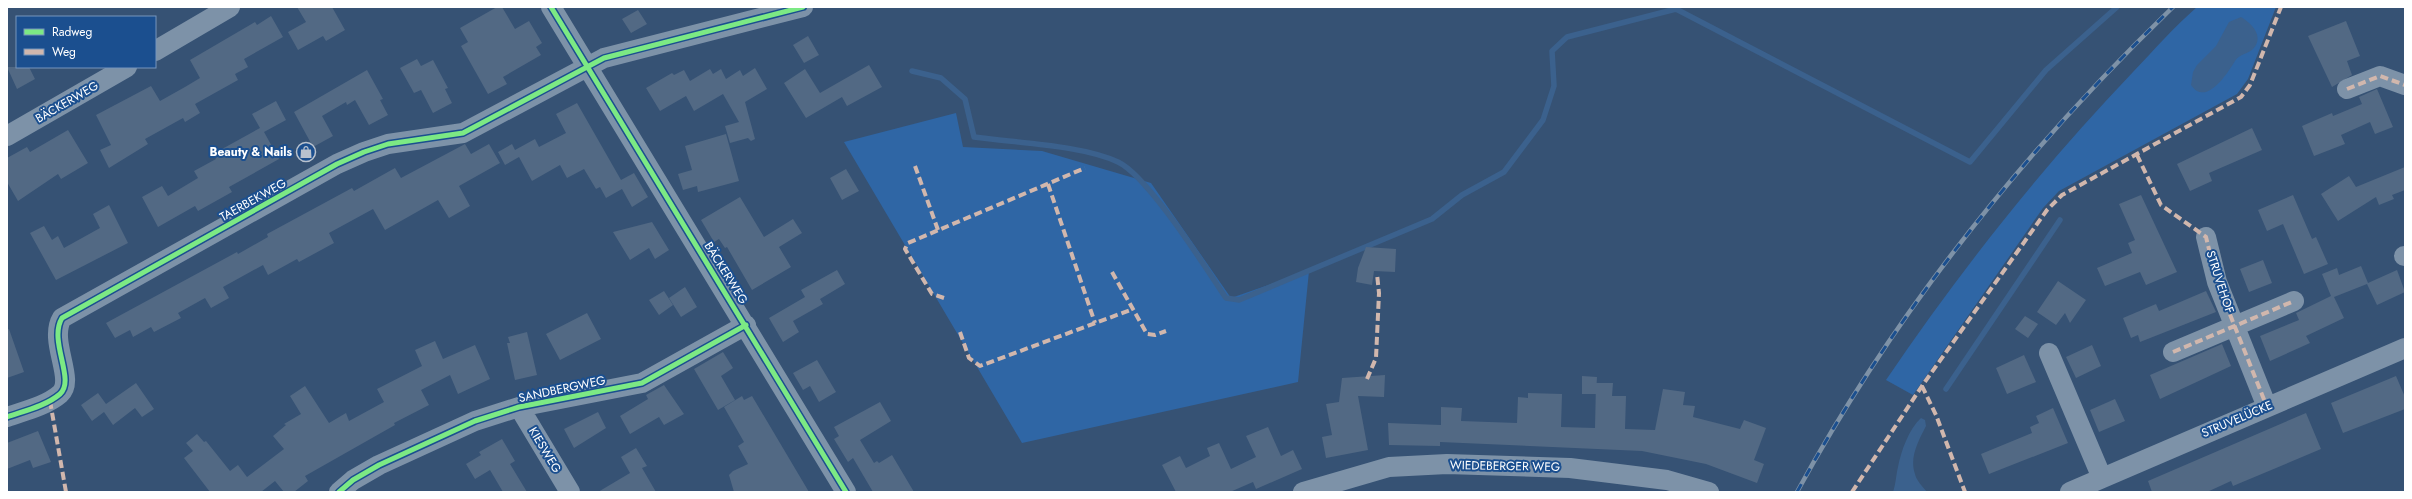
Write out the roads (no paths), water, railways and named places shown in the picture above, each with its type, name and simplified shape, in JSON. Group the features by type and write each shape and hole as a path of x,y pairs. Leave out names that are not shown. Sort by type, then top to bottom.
{"street":[{"path":"156,50 230,7"},
{"name":"BÄCKERWEG","path":"551,7 746,324 846,492"},
{"path":"587,66 604,58 803,7"},
{"name":"TAERBEKWEG","path":"7,417 50,401 62,393 66,381 58,342 57,326 62,318 76,309 337,164 388,144 463,133 587,66"},
{"name":"BÄCKERWEG","path":"7,136 125,68"},
{"path":"2347,89 2380,76 2405,85"},
{"name":"STRUVEHOF","path":"2206,237 2217,282 2267,406"},
{"name":"STRUVEHOF","path":"2173,352 2294,301"},
{"name":"SANDBERGWEG","path":"339,492 353,480 379,465 424,442 475,420 519,408 642,383 746,324"},
{"name":"STRUVELÜCKE","path":"2070,492 2267,406 2405,348"},
{"path":"2049,353 2102,478"},
{"name":"KIESWEG","path":"519,408 570,492"},
{"name":"WIEDEBERGER WEG","path":"1303,492 1389,467 1447,464 1570,468 1667,480 1709,492"}],"waterway":[{"path":"912,71 941,78 965,99 974,137 1068,148 1103,156 1118,162 1145,185 1160,203 1191,245 1226,298 1239,300 1432,219 1462,195 1504,172 1543,120 1554,86 1552,51 1567,37 1676,9 1970,162 2046,70 2117,7"},
{"path":"1946,389 2060,220"}],"railway":[{"path":"1797,492 1835,425 1876,360 1920,297 1967,235 2015,175 2066,117 2173,7"}],"place":[{"name":"Beauty & Nails","path":"306,152"}]}
